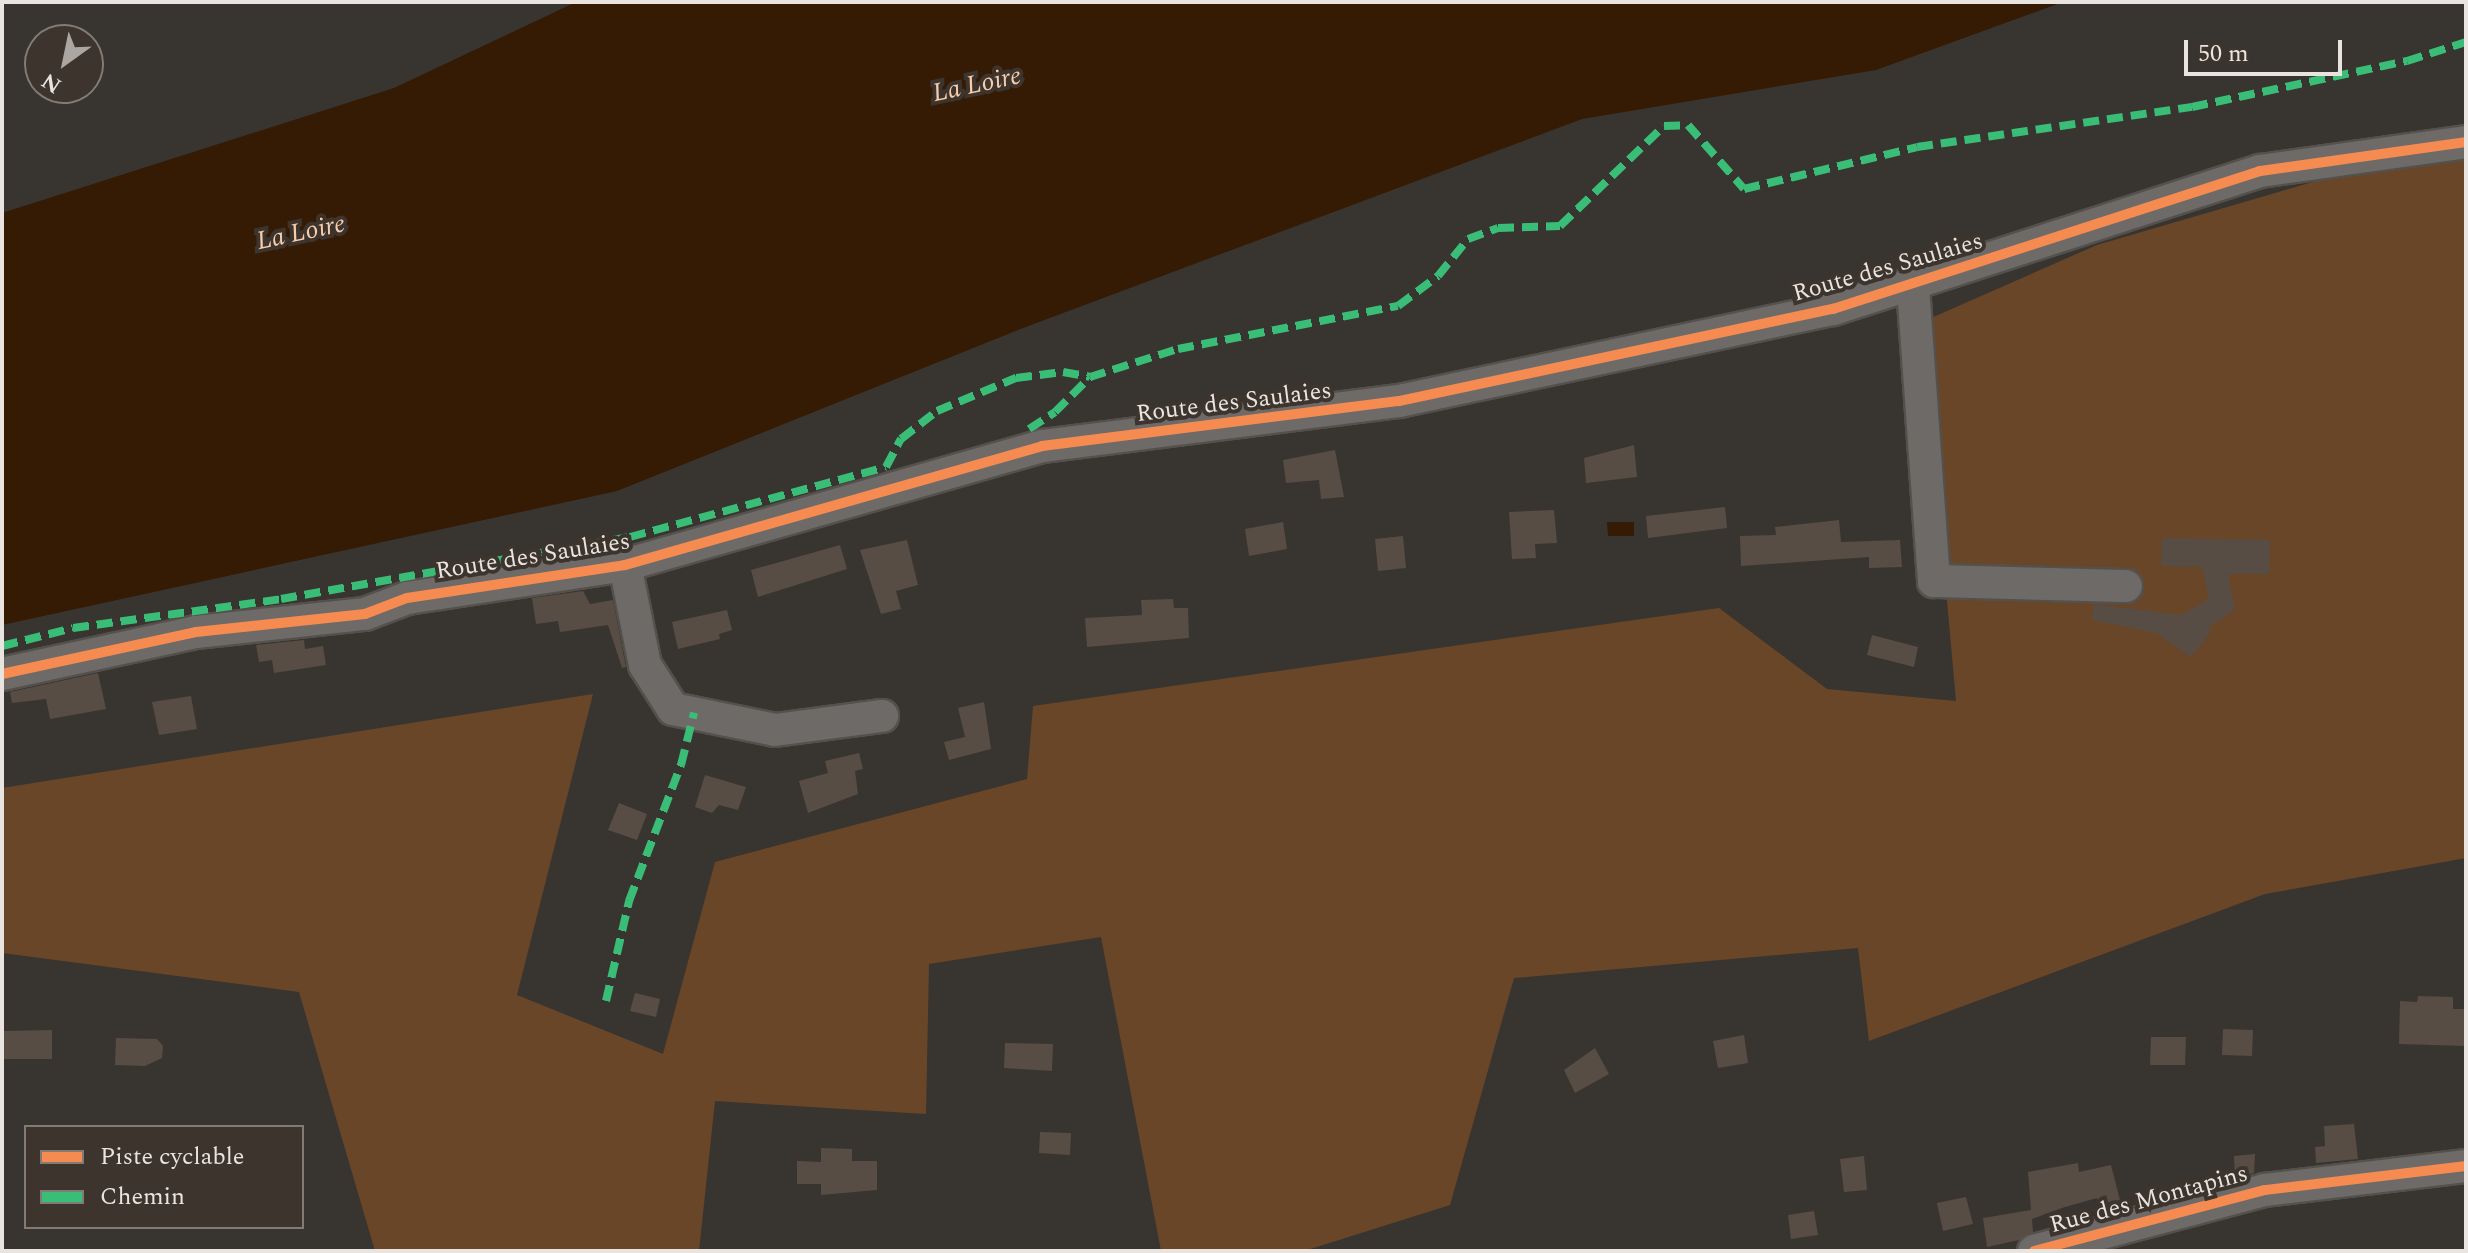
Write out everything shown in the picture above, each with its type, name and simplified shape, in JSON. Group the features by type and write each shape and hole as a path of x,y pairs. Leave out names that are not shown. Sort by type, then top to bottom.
{"street":[{"name":"Route des Saulaies","path":"2,674 182,634 365,614 407,598 625,565 1042,446 1399,401 1833,309 1913,287 2127,210 2260,171 2466,142"},
{"path":"1913,287 1934,581 2126,586"},
{"path":"625,565 645,665 673,709 775,730 882,716"},
{"name":"Rue des Montapins","path":"2034,1251 2265,1190 2466,1166"}],"shaded area":[{"path":"2466,152 2466,858 2265,894 1869,1041 1858,948 1514,978 1450,1205 1304,1251 1161,1251 1101,937 929,964 926,1114 715,1101 699,1251 375,1251 299,992 2,953 2,788 593,694 517,995 663,1054 715,862 1027,779 1033,706 1719,608 1827,689 1956,701 1922,322 2097,245 2378,163"}],"water":[{"name":"La Loire","path":"576,2 2063,2 1876,70 1582,119 1023,328 617,491 2,625 2,213 394,88"},
{"path":"1607,522 1634,522 1634,536 1608,536"}],"building":[{"path":"1634,445 1637,477 1586,483 1584,458"},
{"path":"1335,450 1344,497 1321,499 1319,480 1286,483 1283,460"},
{"path":"1725,507 1727,528 1648,538 1646,516"},
{"path":"1554,510 1557,543 1535,544 1536,558 1512,559 1509,512"},
{"path":"1839,520 1841,542 1900,540 1902,567 1869,568 1869,557 1741,566 1740,536 1776,535 1775,527"},
{"path":"1283,522 1287,549 1249,556 1245,529"},
{"path":"1403,536 1406,568 1378,571 1375,539"},
{"path":"2162,538 2270,540 2269,574 2228,574 2235,609 2208,628 2211,632 2191,657 2156,633 2092,620 2094,604 2181,615 2209,599 2202,567 2161,566"},
{"path":"907,540 918,585 896,591 901,609 881,614 860,550"},
{"path":"840,545 847,569 758,597 751,570"},
{"path":"583,591 590,604 613,600 626,667 622,668 608,625 560,632 558,621 536,624 532,598"},
{"path":"1173,599 1174,608 1188,608 1189,638 1087,647 1085,618 1142,615 1141,600"},
{"path":"727,610 732,630 719,634 720,639 678,649 672,622"},
{"path":"1872,635 1918,647 1914,667 1867,655"},
{"path":"304,640 305,649 323,646 326,665 274,673 272,660 259,662 256,645"},
{"path":"98,673 106,709 50,719 46,699 12,703 10,692"},
{"path":"191,696 197,729 159,735 152,702"},
{"path":"984,702 991,749 949,760 944,742 965,737 958,708"},
{"path":"859,753 863,769 855,771 858,794 808,813 799,781 828,773 825,761"},
{"path":"705,775 746,787 738,810 719,805 712,813 695,807"},
{"path":"619,803 647,814 637,840 608,830"},
{"path":"635,993 660,999 656,1017 630,1011"},
{"path":"2418,996 2453,997 2453,1009 2466,1009 2466,1046 2399,1044 2400,1001 2417,1002"},
{"path":"2223,1029 2253,1030 2252,1056 2222,1055"},
{"path":"52,1030 52,1059 4,1059 4,1031"},
{"path":"1744,1035 1748,1063 1718,1068 1713,1041"},
{"path":"2151,1037 2186,1037 2185,1065 2150,1065"},
{"path":"116,1038 157,1039 163,1046 162,1058 145,1066 115,1065"},
{"path":"1005,1043 1053,1044 1052,1071 1004,1068"},
{"path":"1595,1048 1609,1074 1575,1093 1564,1070"},
{"path":"2354,1124 2358,1159 2316,1163 2315,1147 2325,1146 2324,1126"},
{"path":"1040,1132 1071,1133 1070,1155 1039,1153"},
{"path":"821,1148 852,1149 852,1161 877,1161 877,1190 821,1195 821,1184 797,1184 797,1161 821,1162"},
{"path":"2255,1154 2254,1173 2235,1178 2234,1156"},
{"path":"1864,1156 1867,1190 1844,1192 1840,1159"},
{"path":"2078,1163 2079,1172 2111,1165 2120,1200 2098,1204 2097,1198 2065,1207 2032,1219 2033,1232 2019,1240 1987,1247 1983,1218 2031,1210 2028,1172"},
{"path":"1966,1197 1973,1224 1943,1231 1937,1203"},
{"path":"1814,1211 1818,1235 1791,1239 1788,1215"}],"marked path":[{"path":"1029,429 1055,412 1090,377 1178,349 1398,306 1438,276 1468,239 1498,228 1560,226 1664,126 1688,125 1744,189 1917,147 2192,107 2407,61 2466,42"},
{"path":"2,646 73,628 281,599 630,537 886,467 901,439 937,411 1016,378 1063,372 1090,377"},
{"path":"606,1001 629,901 681,765 694,713"}],"cycle path":[{"path":"2,674 196,632 365,614 407,598 625,565 1042,446 1399,401 1833,309 2260,171 2466,142"},
{"path":"2034,1251 2265,1190 2466,1166"}]}
